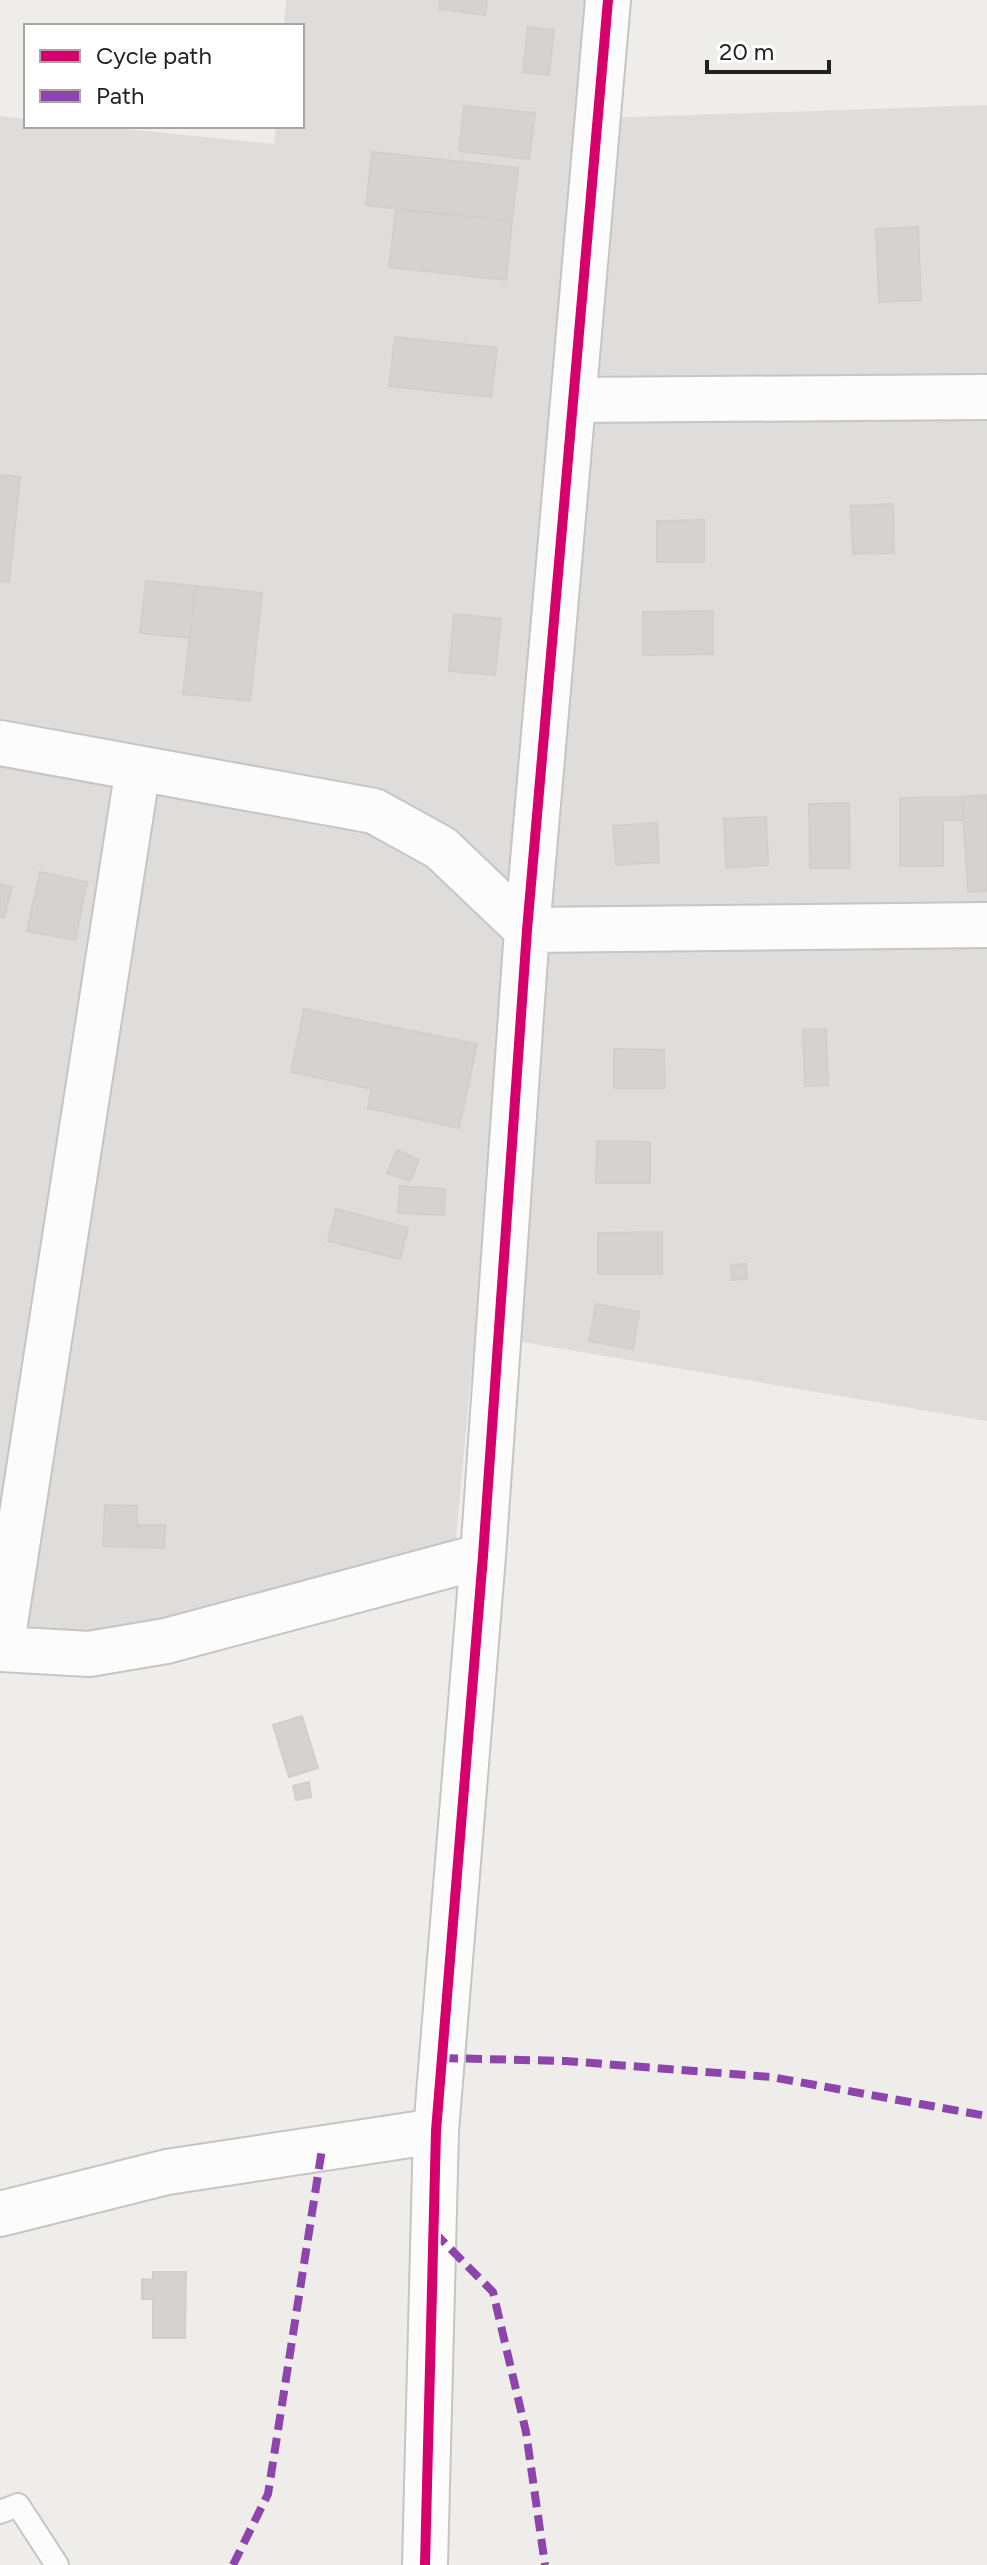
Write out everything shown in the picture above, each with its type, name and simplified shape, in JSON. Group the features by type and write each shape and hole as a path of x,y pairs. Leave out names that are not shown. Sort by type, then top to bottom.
{"street":[{"path":"425,2565 436,2131 483,1556 527,930 608,0"},
{"path":"574,400 987,397"},
{"path":"0,743 374,811 441,848 527,930 987,925"},
{"path":"138,768 1,1649 89,1654 166,1641 483,1556"},
{"path":"0,2214 167,2172 436,2131"}],"lane":[{"path":"0,2512 18,2505 57,2565"}],"shaded area":[{"path":"286,0 587,0 576,119 987,105 987,1421 475,1334 455,1548 0,1672 0,116 24,119 24,128 117,128 274,144 276,128 304,128 304,24 284,24"}],"building":[{"path":"440,0 487,0 485,15 439,9"},
{"path":"528,27 554,30 549,75 523,72"},
{"path":"464,106 535,113 529,159 459,151"},
{"path":"372,152 518,168 512,221 366,205"},
{"path":"396,209 512,221 506,280 389,267"},
{"path":"918,227 921,300 879,302 876,229"},
{"path":"395,337 497,348 491,397 389,386"},
{"path":"0,475 20,477 9,582 0,581"},
{"path":"893,504 894,553 853,554 851,506"},
{"path":"704,520 704,562 657,562 657,521"},
{"path":"146,581 195,586 190,638 140,633"},
{"path":"196,586 262,593 250,701 183,694"},
{"path":"713,611 713,654 643,655 643,612"},
{"path":"454,614 501,619 495,675 449,671"},
{"path":"987,795 987,891 968,892 962,797"},
{"path":"962,797 963,820 943,820 943,866 900,866 900,798"},
{"path":"849,803 850,868 810,868 809,804"},
{"path":"766,817 768,865 726,868 724,819"},
{"path":"657,823 659,862 616,865 613,826"},
{"path":"40,872 87,882 75,940 27,931"},
{"path":"0,884 12,887 4,918 0,917"},
{"path":"304,1009 477,1044 459,1128 368,1108 372,1089 291,1072"},
{"path":"826,1029 828,1085 805,1086 803,1030"},
{"path":"614,1049 664,1050 665,1088 614,1088"},
{"path":"597,1141 650,1142 650,1183 596,1183"},
{"path":"397,1150 419,1160 410,1181 387,1173"},
{"path":"400,1186 445,1189 444,1215 398,1213"},
{"path":"336,1209 408,1228 400,1259 328,1241"},
{"path":"662,1232 662,1274 598,1274 598,1233"},
{"path":"746,1264 747,1279 732,1280 731,1265"},
{"path":"596,1304 639,1312 633,1349 589,1341"},
{"path":"105,1505 137,1506 137,1525 165,1525 164,1548 103,1546"},
{"path":"302,1716 318,1768 289,1777 273,1725"},
{"path":"309,1782 311,1797 296,1800 293,1786"},
{"path":"153,2272 186,2272 185,2338 153,2338 153,2299 142,2299 142,2279 153,2280"}],"marked path":[{"path":"442,2058 566,2061 771,2077 987,2116"},
{"path":"233,2565 268,2494 322,2149"},
{"path":"434,2232 493,2292 526,2432 545,2565"}],"cycle path":[{"path":"425,2565 436,2131 483,1556 527,930 608,0"}]}
